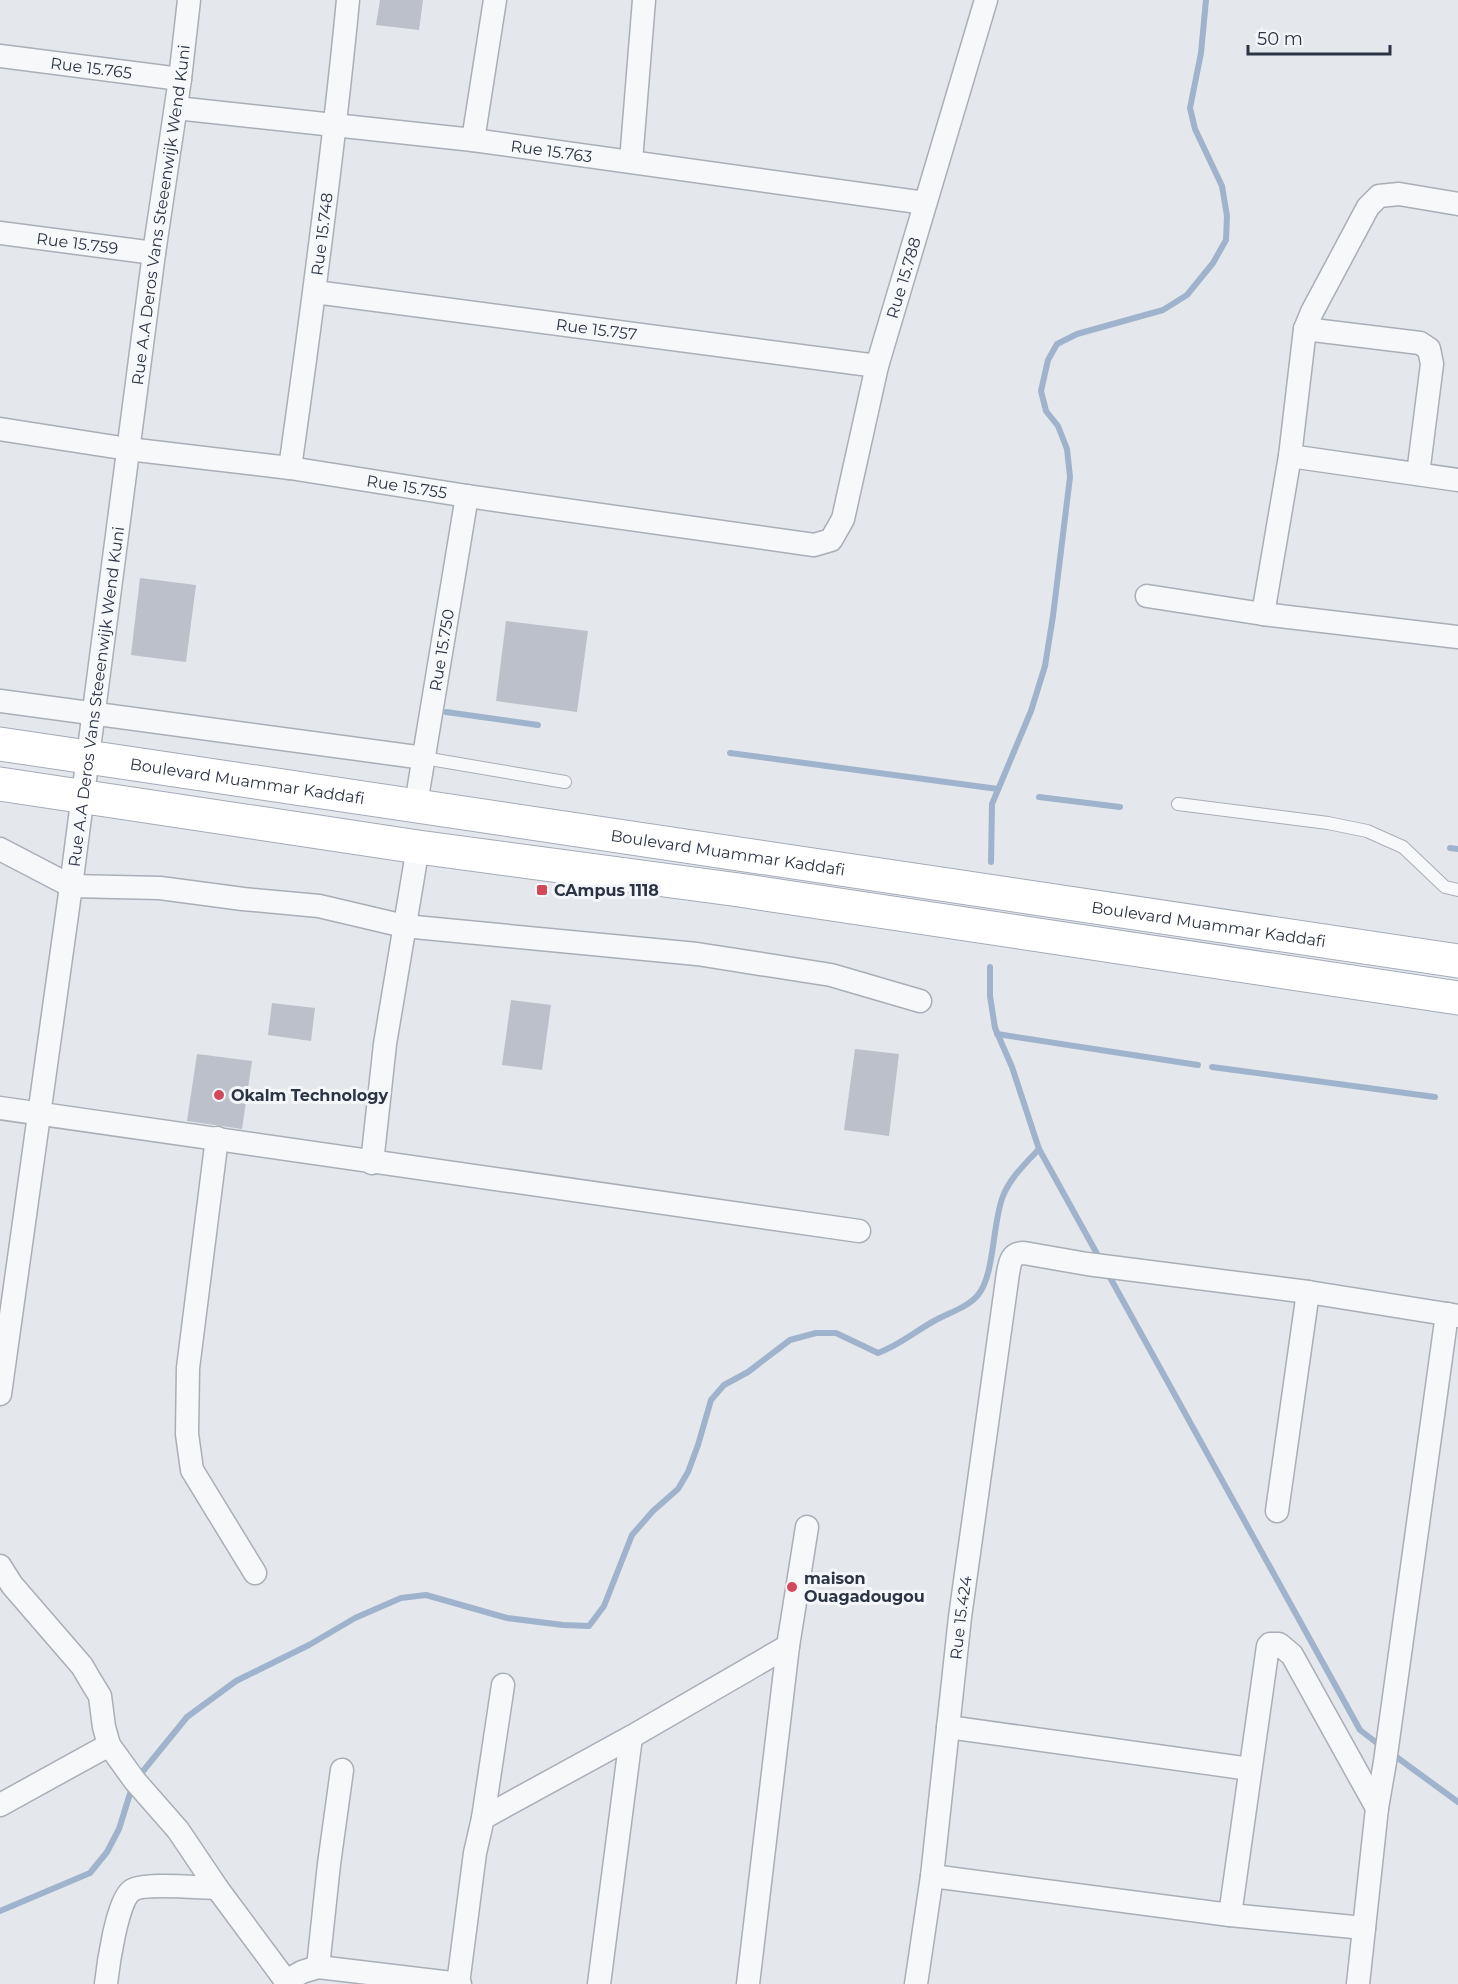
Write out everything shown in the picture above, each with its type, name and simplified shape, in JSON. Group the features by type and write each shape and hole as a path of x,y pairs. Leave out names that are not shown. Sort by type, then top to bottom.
{"main road":[{"name":"Boulevard Muammar Kaddafi","path":"0,744 1458,960"},
{"path":"0,784 418,846 739,890 1458,998"}],"street":[{"name":"Rue A.A Deros Vans Steeenwijk Wend Kuni","path":"0,1394 71,886 189,0"},
{"name":"Rue 15.748","path":"290,468 336,126 348,0"},
{"path":"473,140 495,0"},
{"path":"631,161 644,0"},
{"name":"Rue 15.788","path":"814,545 831,540 843,519 877,366 986,0"},
{"name":"Rue 15.765","path":"0,56 180,80"},
{"name":"Rue 15.763","path":"176,108 473,140 926,203"},
{"path":"1263,614 1290,456 1305,329 1312,312 1368,207 1379,196 1399,194 1458,204"},
{"name":"Rue 15.759","path":"0,233 154,253"},
{"name":"Rue 15.757","path":"315,292 877,366"},
{"path":"1305,329 1420,343 1429,349 1432,364 1418,474"},
{"name":"Rue 15.755","path":"0,429 128,449 290,468 467,496 814,545"},
{"path":"1290,456 1458,480"},
{"name":"Rue 15.750","path":"416,804 467,496"},
{"path":"1147,596 1263,614 1458,637"},
{"path":"0,701 424,758"},
{"path":"372,1163 385,1044 418,846"},
{"path":"0,849 71,886 160,888 319,906 404,926 697,954 831,975 920,1001"},
{"path":"0,1108 859,1231"},
{"path":"217,1138 188,1368 187,1434 192,1470 255,1573"},
{"name":"Rue 15.424","path":"916,1984 932,1876 948,1727 990,1393 1008,1273 1012,1260 1016,1254 1024,1253 1308,1292"},
{"path":"1276,1511 1308,1292 1453,1315 1377,1808 1358,1984"},
{"path":"748,1984 788,1646 807,1527"},
{"path":"4,1585 82,1666 100,1696 109,1744 135,1781 178,1830 286,1982 302,1972 318,1967 459,1984 475,1852 483,1818 503,1685"},
{"path":"1230,1916 1268,1646 1271,1643 1281,1645 1292,1655 1377,1808"},
{"path":"483,1818 631,1737 788,1646"},
{"path":"948,1727 1250,1769"},
{"path":"599,1984 631,1737"},
{"path":"0,1805 109,1744"},
{"path":"318,1967 342,1770"},
{"path":"932,1876 1230,1916 1364,1928"},
{"path":"106,1984 109,1958 123,1902 131,1891 144,1886 218,1888"}],"lane":[{"path":"424,758 565,782"},
{"path":"1178,804 1328,823 1367,831 1402,847 1444,887 1458,890"}],"building":[{"path":"380,0 423,0 419,30 376,25"},
{"path":"140,578 196,585 186,662 131,655"},
{"path":"506,621 588,631 577,712 496,701"},
{"path":"511,1000 551,1005 542,1070 502,1065"},
{"path":"272,1003 315,1008 311,1041 268,1035"},
{"path":"855,1049 899,1054 889,1136 844,1130"},
{"name":"Okalm Technology","path":"197,1054 252,1061 242,1129 187,1121"}],"waterway":[{"path":"991,862 992,804 1031,711 1045,666 1070,477 1067,449 1058,426 1046,411 1041,391 1048,360 1057,344 1077,334 1163,310 1187,295 1213,263 1226,240 1227,216 1222,186 1195,129 1190,108 1201,53 1206,0"},
{"path":"446,712 538,725"},
{"path":"730,753 998,789"},
{"path":"1039,797 1120,807"},
{"path":"1450,848 1458,849"},
{"path":"990,967 990,996 995,1028 1012,1067 1039,1149 1101,1261"},
{"path":"997,1034 1198,1065"},
{"path":"1212,1067 1435,1097"},
{"path":"139,1776 187,1717 236,1681 309,1645 355,1618 401,1598 426,1595 507,1618 589,1626 604,1606 632,1535 653,1511 678,1489 688,1472 711,1400 724,1385 748,1372 790,1340 816,1333 836,1333 878,1353 968,1303 978,1295 988,1275 999,1207 1006,1189 1039,1149"},
{"path":"1107,1272 1360,1730 1382,1747"},
{"path":"1391,1753 1458,1802"},
{"path":"0,1911 90,1873 107,1852 119,1829 133,1784"}],"place":[{"name":"CAmpus 1118","path":"542,890"},
{"name":"Okalm Technology","path":"219,1095"},
{"name":"maison Ouagadougou","path":"792,1587"}]}
